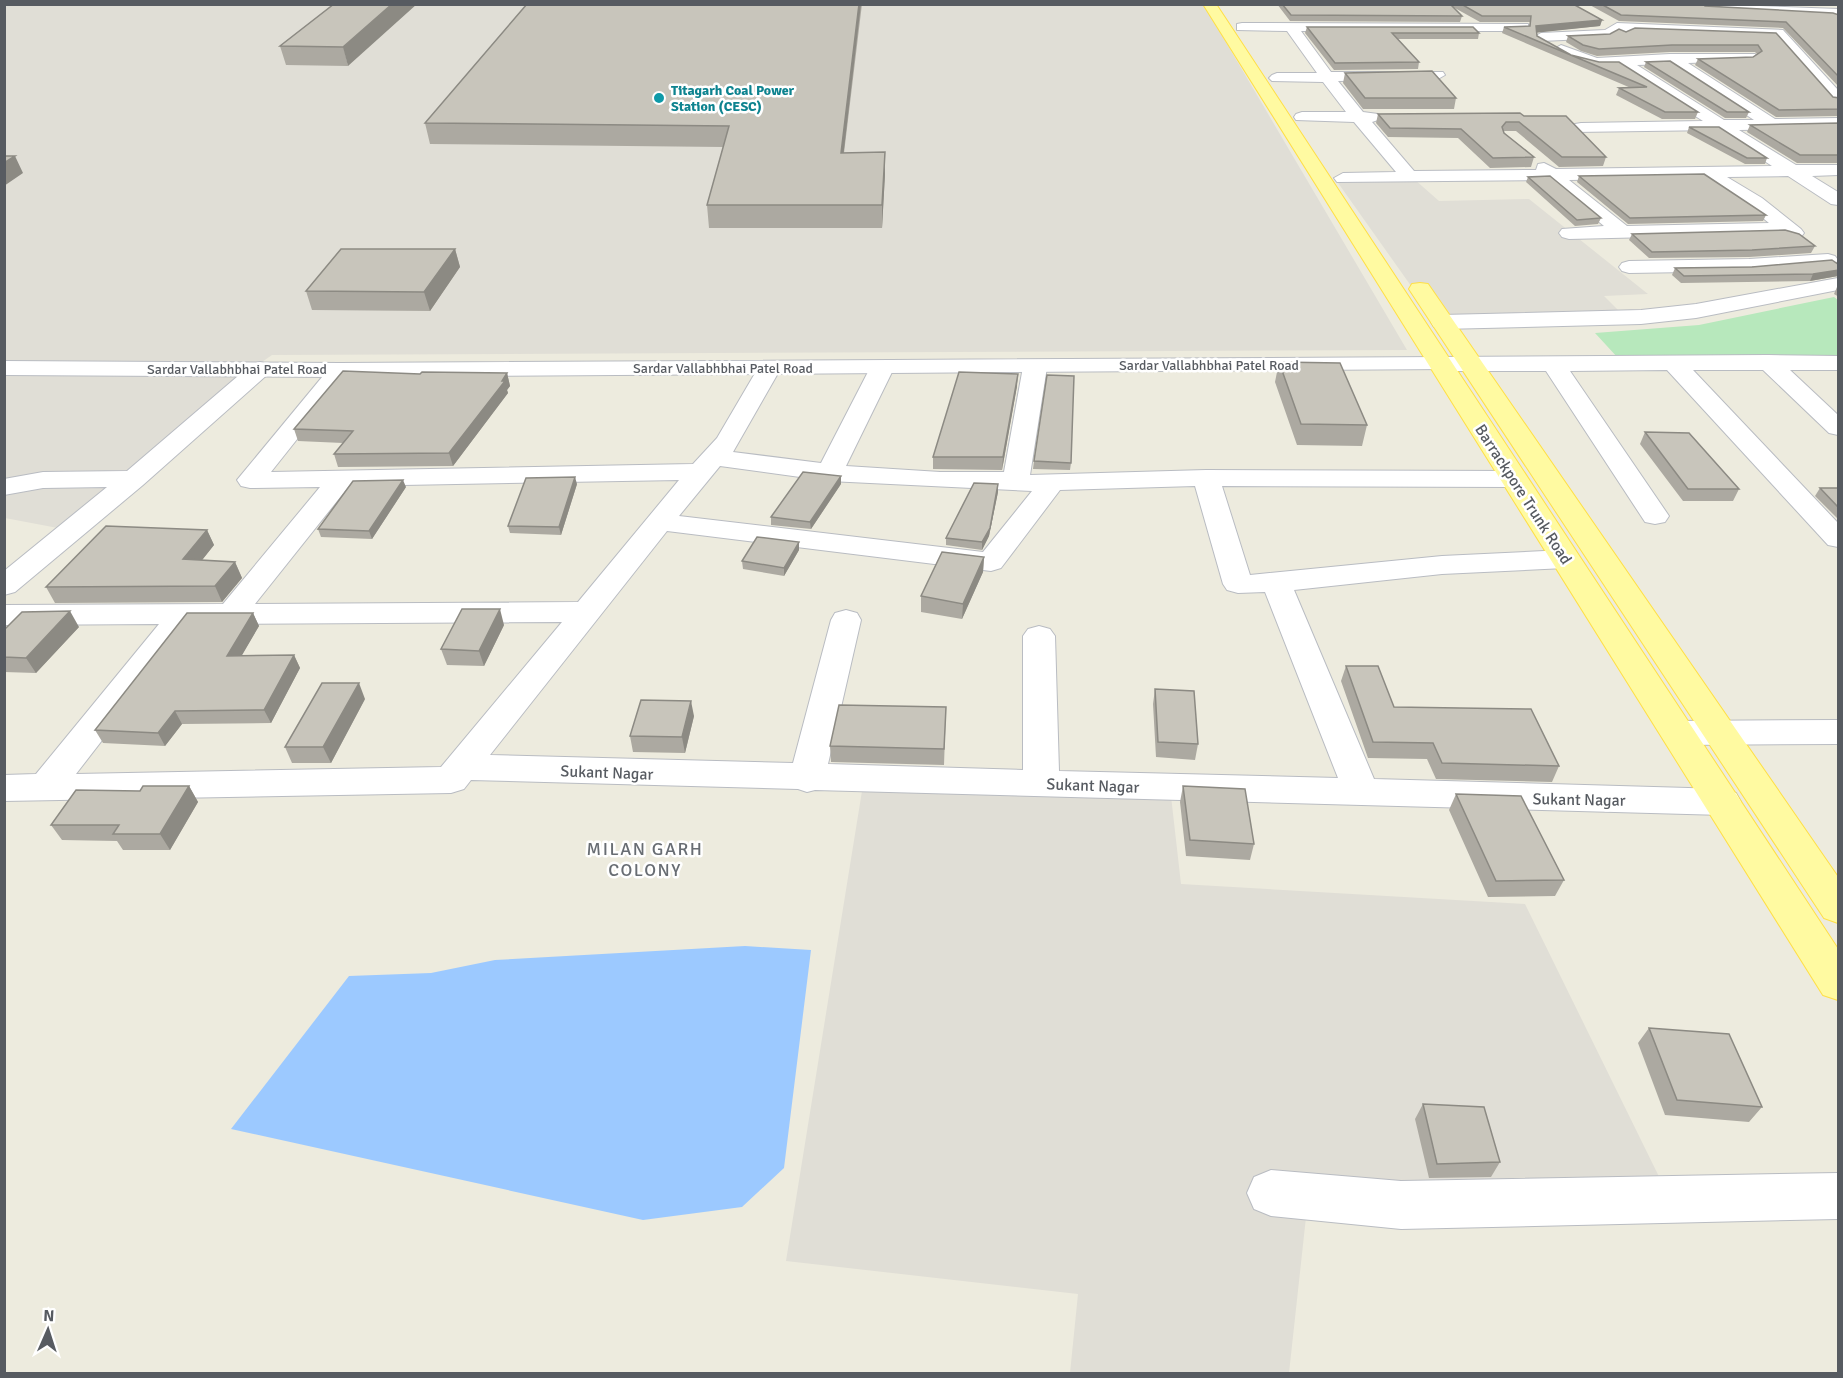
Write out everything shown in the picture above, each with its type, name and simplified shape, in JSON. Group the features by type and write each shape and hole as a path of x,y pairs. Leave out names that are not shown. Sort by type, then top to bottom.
{"main road":[{"name":"Barrackpore Trunk Road","path":"1209,4 1839,983"},
{"name":"Barrackpore Trunk Road","path":"1227,4 1469,363 1835,896"}],"street":[{"path":"1497,10 1575,56 1597,62 1750,57"},
{"path":"1696,28 1684,10 1836,14"},
{"path":"1428,12 1440,27"},
{"path":"1600,19 1673,59 1770,123"},
{"path":"1242,27 1523,27"},
{"path":"1291,27 1310,44 1326,77 1409,177"},
{"path":"1386,27 1399,44"},
{"path":"1541,37 1608,34 1617,27 1696,28 1798,34"},
{"path":"1778,33 1839,99"},
{"path":"1284,44 1310,44"},
{"path":"1620,61 1839,200"},
{"path":"1277,78 1438,75"},
{"path":"1302,117 1383,116"},
{"path":"1581,128 1718,123 1839,123"},
{"path":"1535,160 1620,230"},
{"path":"1343,178 1839,170"},
{"path":"1704,171 1755,202 1834,263"},
{"path":"1569,233 1620,230 1787,228"},
{"path":"1629,267 1834,263"},
{"path":"1442,322 1641,317 1707,309 1839,284"},
{"path":"1768,362 1839,428"},
{"name":"Sardar Vallabhbhai Patel Road","path":"4,368 340,370 1441,363 1839,363"},
{"path":"1553,363 1654,516"},
{"path":"1672,363 1839,539"},
{"path":"1016,480 1035,367"},
{"path":"4,788 451,780 464,767 585,612 707,464 728,442 769,368"},
{"path":"829,473 882,368"},
{"path":"4,586 134,479 260,369"},
{"path":"340,370 250,480 707,464 956,483 1016,480 1051,484 1206,478 1513,479"},
{"path":"232,613 342,478"},
{"path":"1206,478 1238,584 1276,583 1442,565 1565,559"},
{"path":"4,487 43,480 134,479"},
{"path":"659,522 991,562 1051,484"},
{"path":"1276,583 1362,793"},
{"path":"4,615 585,612"},
{"path":"46,787 184,614"},
{"path":"807,779 846,620"},
{"path":"1040,636 1041,784"},
{"path":"1677,733 1839,732"},
{"name":"Sukant Nagar","path":"464,767 807,779 1723,802"},
{"path":"1271,1193 1401,1205 1839,1196"}],"shaded area":[{"path":"4,5 1204,5 1407,350 272,355 242,376 63,529 5,518"},
{"path":"1414,179 1439,201 1529,199 1648,294 1604,296 1630,322 1438,324 1336,180"},
{"path":"862,791 1171,796 1181,884 1525,904 1670,1199 1307,1208 1289,1373 1070,1373 1078,1294 786,1261"}],"green space":[{"path":"1834,297 1838,300 1838,357 1618,358 1595,333 1699,325"}],"water":[{"path":"745,946 811,950 784,1168 742,1207 643,1220 231,1129 349,976 431,973 495,960"}],"building":[{"path":"334,4 392,4 343,47 280,46"},
{"name":"Titagarh Coal Power Station (CESC)","path":"527,4 859,4 841,153 885,152 882,205 707,205 729,126 425,123"},
{"path":"1282,4 1450,4 1462,16 1291,15"},
{"path":"1461,4 1573,4 1602,20 1536,26 1537,36 1571,55 1599,62 1619,62 1698,112 1665,112 1619,88 1647,87 1504,27 1530,26 1531,16 1482,16"},
{"path":"1601,4 1705,4 1705,6 1833,13 1839,15 1839,77 1786,22 1621,15"},
{"path":"1307,27 1473,27 1479,33 1392,33 1419,62 1335,63"},
{"path":"1635,28 1776,33 1833,97 1839,98 1839,109 1779,110 1698,59 1753,57 1762,51 1758,45 1672,45 1599,49 1583,45 1568,36 1610,34 1619,29 1626,32"},
{"path":"1670,61 1749,112 1727,112 1646,62"},
{"path":"1432,71 1456,98 1365,98 1345,73"},
{"path":"1520,113 1524,116 1566,116 1606,157 1562,157 1519,122 1506,122 1502,127 1504,133 1534,157 1493,158 1461,129 1390,128 1378,114"},
{"path":"1839,123 1839,155 1800,155 1750,125"},
{"path":"1689,127 1719,127 1767,158 1747,158"},
{"path":"4,156 15,156 4,163"},
{"path":"1704,174 1766,215 1630,218 1579,176"},
{"path":"1550,176 1601,218 1577,220 1528,177"},
{"path":"1785,230 1799,234 1815,246 1652,252 1632,234"},
{"path":"341,249 455,249 424,292 306,291"},
{"path":"1832,260 1839,265 1839,270 1813,274 1684,276 1675,268 1752,267"},
{"path":"1279,362 1340,363 1367,425 1301,424"},
{"path":"343,371 420,374 422,372 507,373 502,381 505,381 449,453 334,454 353,431 294,429"},
{"path":"959,372 1018,374 1003,457 933,457"},
{"path":"1047,375 1074,376 1071,463 1034,461"},
{"path":"1645,432 1689,433 1739,489 1688,489"},
{"path":"803,472 841,476 810,522 771,517"},
{"path":"575,477 559,527 508,526 526,478"},
{"path":"403,480 369,531 318,529 353,481"},
{"path":"974,483 998,484 990,528 982,542 946,538"},
{"path":"1820,488 1839,488 1839,508"},
{"path":"106,526 207,530 183,559 235,562 215,586 46,587"},
{"path":"757,537 799,542 784,568 742,561"},
{"path":"942,552 984,557 963,604 921,596"},
{"path":"462,609 500,609 479,651 441,649"},
{"path":"70,611 26,658 4,657 4,630 22,612"},
{"path":"187,613 253,613 227,656 294,655 264,710 175,711 158,733 95,730"},
{"path":"1346,666 1378,666 1394,707 1531,709 1559,766 1442,763 1433,743 1373,742"},
{"path":"322,683 359,683 323,747 285,747"},
{"path":"1155,689 1194,691 1198,744 1158,742"},
{"path":"641,700 691,701 682,737 630,736"},
{"path":"839,705 946,707 944,749 830,746"},
{"path":"143,786 189,786 160,834 113,834 119,825 51,825 76,790 140,791"},
{"path":"1183,786 1245,789 1254,844 1190,840"},
{"path":"1456,794 1521,796 1564,880 1496,881"},
{"path":"1649,1028 1729,1034 1762,1107 1677,1100"},
{"path":"1423,1104 1484,1107 1500,1162 1437,1164"}],"place":[{"name":"Titagarh Coal Power Station (CESC)","path":"659,98"}],"district":[{"name":"MILAN GARH COLONY","path":"645,859"}]}
